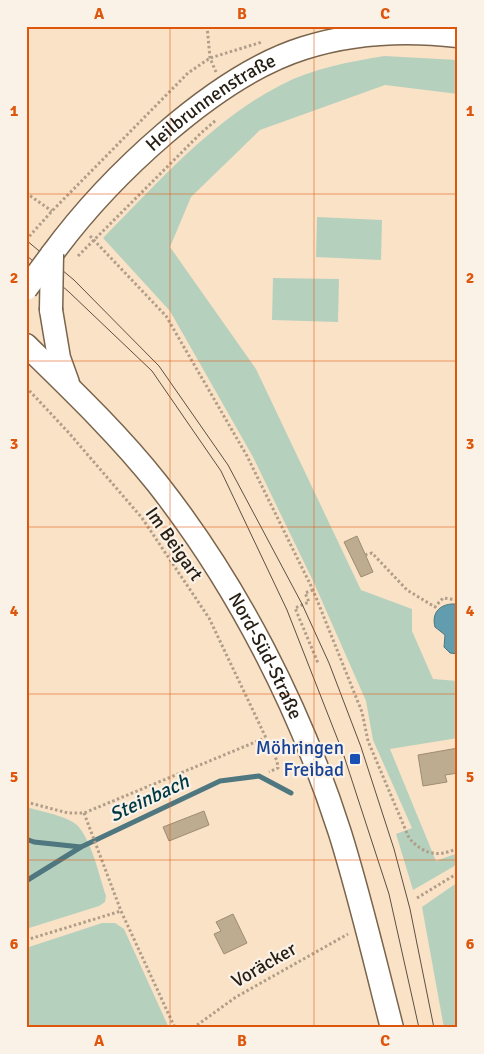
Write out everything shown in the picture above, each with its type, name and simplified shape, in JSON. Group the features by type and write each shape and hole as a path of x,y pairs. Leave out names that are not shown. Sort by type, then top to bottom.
{"main road":[{"name":"Heilbrunnenstraße","path":"26,289 62,252 76,224 122,172 173,127 223,88 263,64 303,48 344,38 382,33 428,32 458,36"},
{"path":"62,252 51,310 59,358 70,389"},
{"name":"Nord-Süd-Straße","path":"26,345 70,389 157,484 218,570 261,646 294,713 339,831 361,905 392,1028"},
{"path":"26,362 70,389"}],"path":[{"path":"26,240 52,211 188,73 210,58 207,26"},
{"path":"62,252 95,240 200,134 222,116"},
{"path":"26,193 52,211"},
{"path":"76,224 95,240 166,316 247,456 313,590 362,712 368,741 409,838 417,848 428,854 440,855 458,848"},
{"name":"Im Beigart","path":"26,387 69,433 142,518 209,618 277,761 278,768 269,772"},
{"path":"365,555 372,553 407,590 435,607 443,598 458,600"},
{"path":"313,590 305,593 309,602 295,608 318,663"},
{"path":"26,802 68,813 84,813 265,738"},
{"path":"84,813 121,911 175,1028"},
{"path":"418,898 458,873"},
{"path":"26,940 121,911"},
{"name":"Voräcker","path":"193,1028 236,996 352,931"}],"green space":[{"path":"384,56 458,60 458,94 385,85 260,130 191,197 170,247 256,369 361,590 412,609 412,631 433,679 458,681 458,738 390,749 436,861 458,853 458,864 413,890 396,834 412,828 373,740 366,701 314,583 253,457 170,311 103,238 186,154 231,116 293,79 344,63"},
{"path":"317,217 382,220 381,260 316,257"},
{"path":"273,278 339,279 338,322 272,320"},
{"path":"26,807 68,819 78,826 95,859 106,896 105,902 99,906 26,929"},
{"path":"458,882 458,1028 444,1028 422,907"},
{"path":"102,923 115,923 124,929 169,1028 26,1028 26,948"}],"water":[{"path":"458,601 458,654 450,653 444,647 445,635 435,627 434,617 442,607 456,604"}],"building":[{"path":"357,536 373,572 361,577 344,542"},
{"path":"458,748 458,773 445,775 447,782 423,786 418,755"},
{"path":"204,811 209,825 169,841 163,827"},
{"path":"233,914 247,943 224,954 214,934 221,931 216,922"}],"waterway":[{"name":"Steinbach","path":"26,881 81,847 220,781 259,776 291,793"},
{"path":"26,839 34,842 81,847"}],"tram line":[{"path":"26,240 74,280 159,366 228,465 302,604 329,663 361,747 394,849 410,909 434,1028"},
{"path":"26,255 69,292 152,371 221,471 287,610 343,753 389,894 419,1028"}],"place":[{"name":"Möhringen Freibad","path":"355,759"}]}
